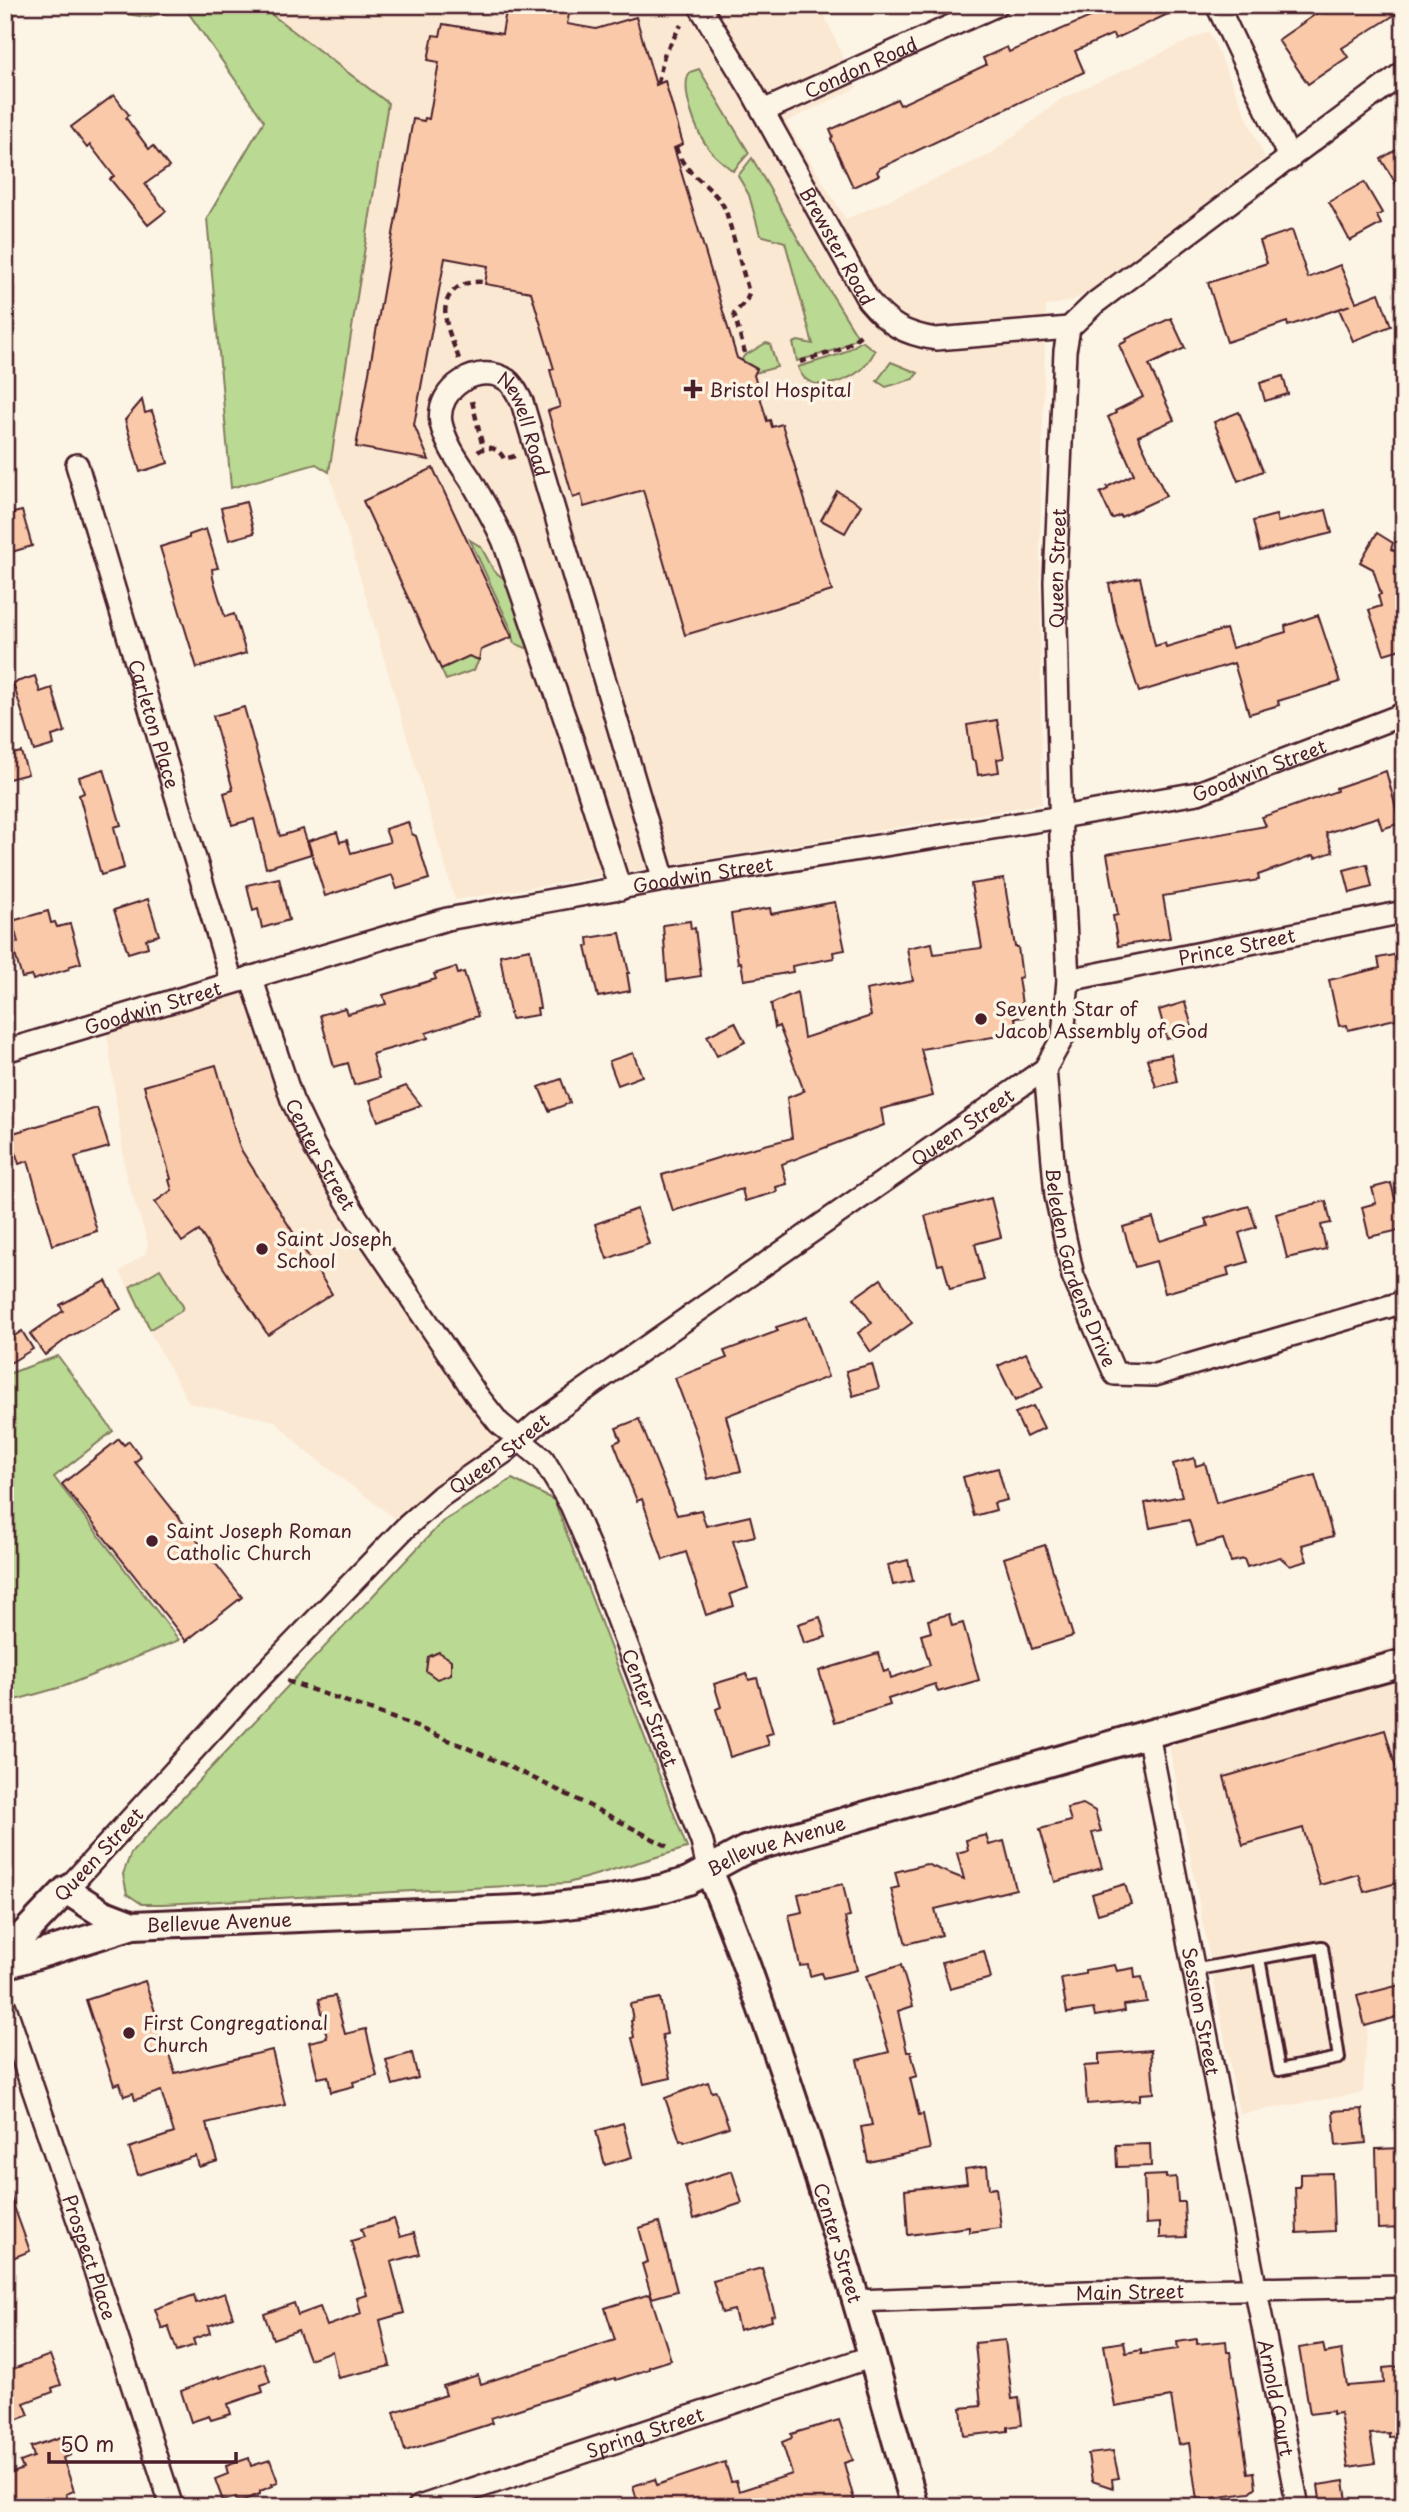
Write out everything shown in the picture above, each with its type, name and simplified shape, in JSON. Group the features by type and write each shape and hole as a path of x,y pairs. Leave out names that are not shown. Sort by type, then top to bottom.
{"street":[{"name":"Brewster Road","path":"699,5 763,111 868,300 882,316 897,328 920,337 936,339 1069,328"},
{"name":"Condon Road","path":"763,111 997,5"},
{"path":"1217,5 1290,159"},
{"path":"1069,328 1095,303 1404,72"},
{"name":"Queen Street","path":"5,1954 264,1673 423,1511 538,1423 1045,1069 1063,1037 1068,980 1055,568 1065,351 1069,328"},
{"name":"Newell Road","path":"620,889 504,542 493,516 446,440 440,413 442,404 446,394 464,380 501,376 510,382 522,402 664,880"},
{"name":"Carleton Place","path":"77,465 242,979"},
{"name":"Goodwin Street","path":"5,1051 447,919 664,880 1198,793 1404,714"},
{"name":"Prince Street","path":"1068,980 1404,912"},
{"name":"Center Street","path":"242,979 292,1100 328,1172 476,1394 499,1423 549,1466 581,1526 702,1842 708,1868 789,2086 857,2301 915,2507"},
{"name":"Beleden Gardens Drive","path":"1045,1069 1056,1196 1073,1276 1115,1374 1155,1375 1404,1302"},
{"name":"Bellevue Avenue","path":"5,1965 133,1925 541,1908 606,1900 665,1888 688,1881 745,1850 1404,1663"},
{"name":"Session Street","path":"1148,1734 1255,2289"},
{"name":"Bellevue Avenue","path":"66,1890 102,1913 133,1925"},
{"name":"Prospect Place","path":"5,2007 172,2507"},
{"name":"Main Street","path":"857,2301 1404,2286"},
{"name":"Arnold Court","path":"1255,2289 1298,2507"},
{"name":"Spring Street","path":"419,2507 873,2356"}],"lane":[{"path":"1194,1970 1259,1958 1322,1947 1339,2058 1279,2070 1259,1958"}],"path":[{"path":"658,83 664,55 681,25"},
{"path":"676,147 688,172 721,201 726,211 750,293 734,314 746,351"},
{"path":"462,366 446,321 446,302 457,287 483,282"},
{"path":"800,362 842,349 862,334"},
{"path":"470,392 483,448"},
{"path":"477,456 483,448 495,449 504,459 522,454"},
{"path":"264,1673 421,1729 512,1767 580,1799 670,1848"}],"shaded area":[{"name":"Bristol Hospital","path":"259,5 820,5 857,88 786,122 846,219 989,155 1061,99 1209,31 1265,158 1094,288 1072,301 1046,306 1040,542 1042,804 455,900 329,472 387,103"},
{"name":"Saint Joseph School","path":"251,977 302,1125 519,1440 406,1527 303,1449 275,1421 189,1403 120,1271 145,1254 148,1243 126,1176 105,1019"},
{"path":"1404,1644 1404,2013 1368,2023 1363,2093 1239,2114 1163,1713"}],"green space":[{"path":"91,5 259,5 388,103 329,472 316,464 231,488 207,218 264,121 185,8 146,17 101,10"},
{"path":"699,69 749,153 733,171 709,149 699,133 691,111 687,79 690,72"},
{"path":"752,158 858,337 839,349 797,361 793,343 798,341 813,344 785,242 760,235 749,195 738,176"},
{"path":"862,341 875,351 869,361 853,375 836,383 817,384 809,381 798,367 841,354"},
{"path":"766,343 770,344 777,367 755,373 741,361 744,356"},
{"path":"891,362 918,373 913,379 886,387 877,381"},
{"path":"470,540 481,547 494,571 534,601 546,642 526,648 514,643 513,633"},
{"path":"469,656 479,660 474,670 446,680 441,669"},
{"path":"160,1269 183,1306 181,1311 150,1329 130,1287"},
{"path":"58,1356 113,1431 54,1477 179,1640 65,1686 5,1703 5,1375"},
{"path":"512,1479 554,1500 687,1848 568,1883 163,1904 142,1904 127,1894 123,1874 131,1853 442,1522"}],"building":[{"path":"507,5 571,5 567,24 596,29 636,17 656,85 665,81 683,144 674,148 737,358 757,369 754,375 767,421 770,420 772,427 782,424 832,591 685,635 643,490 584,507 581,495 573,498 548,411 560,407 550,370 554,369 531,292 485,284 488,266 445,258 414,425 429,460 356,447 413,119 429,119 439,62 428,60 433,35 440,36 443,24 502,34"},
{"path":"1100,5 1187,5 1115,39 1113,34 1075,51 1084,72 880,168 877,172 879,175 853,187 831,139 833,137 830,130 897,99 900,105 986,65 983,58 1007,47 1009,52 1102,12"},
{"path":"1329,5 1404,5 1404,9 1342,48 1348,57 1308,84 1278,40"},
{"path":"114,95 129,115 126,118 149,149 153,146 169,167 145,184 166,211 148,225 110,179 114,176 90,145 87,148 71,127"},
{"path":"1404,145 1404,197 1381,159"},
{"path":"1364,182 1382,213 1377,216 1381,224 1350,241 1329,202"},
{"path":"1292,230 1308,278 1340,265 1356,302 1379,293 1391,326 1353,341 1339,309 1350,305 1288,326 1287,322 1227,342 1208,283 1267,263 1260,241"},
{"path":"1171,318 1185,348 1149,365 1174,420 1138,436 1166,496 1112,519 1100,493 1134,474 1108,417 1143,397 1119,345"},
{"path":"1283,376 1288,394 1265,401 1260,383"},
{"path":"142,400 145,413 152,411 168,463 140,472 125,420"},
{"path":"1239,412 1263,471 1238,481 1214,422"},
{"path":"433,468 512,637 481,650 479,660 469,656 441,669 363,501"},
{"path":"837,491 861,505 845,533 821,520"},
{"path":"246,502 254,533 229,540 221,508"},
{"path":"1326,510 1332,533 1260,551 1253,521 1276,515 1278,522"},
{"path":"22,511 32,546 5,554 5,515"},
{"path":"206,529 218,568 212,569 213,578 225,617 234,614 246,653 197,668 160,547 189,538 189,535"},
{"path":"1377,533 1393,543 1391,549 1404,556 1404,648 1384,654 1369,610 1381,606 1378,595 1381,594 1373,569 1360,562"},
{"path":"1140,577 1155,646 1165,643 1166,647 1226,629 1232,648 1286,632 1285,626 1318,615 1340,682 1278,701 1279,705 1249,714 1234,663 1139,692 1117,624 1109,584"},
{"path":"35,676 40,692 52,688 65,732 52,736 54,745 34,751 13,683"},
{"path":"244,707 280,836 303,829 311,854 266,868 254,819 232,825 224,793 233,790 213,716"},
{"path":"997,720 1004,758 997,759 999,772 978,775 976,762 972,759 967,725"},
{"path":"21,752 28,774 5,780 5,756"},
{"path":"104,769 121,825 114,827 124,868 101,875 79,795 84,793 79,777"},
{"path":"1386,771 1400,823 1382,829 1378,817 1326,833 1333,852 1315,858 1314,855 1258,875 1259,880 1163,896 1170,938 1118,946 1113,916 1118,915 1107,854 1266,826 1262,817"},
{"path":"408,822 412,834 416,836 429,879 397,889 392,875 325,896 308,841 337,832 340,842 347,840 351,853 390,842 385,829"},
{"path":"1367,864 1372,887 1350,893 1344,870"},
{"path":"279,878 289,920 262,928 258,909 253,911 247,885"},
{"path":"1004,879 1022,977 1018,978 1024,1017 1015,1018 1017,1033 921,1049 933,1096 881,1109 884,1125 782,1164 787,1184 776,1187 777,1192 745,1201 742,1189 673,1211 662,1175 792,1138 787,1098 804,1091 779,1026 775,1028 771,1004 797,992 804,1038 871,1016 866,990 913,981 907,948 932,943 934,954 982,948 971,884"},
{"path":"148,899 159,935 146,939 148,947 128,953 114,910"},
{"path":"835,902 845,950 833,952 834,958 792,966 793,972 744,980 741,962 738,963 731,914 770,908 771,914"},
{"path":"48,911 51,923 55,922 57,927 70,924 81,963 33,980 32,976 22,978 12,944 18,942 12,921"},
{"path":"690,921 691,929 695,928 701,976 667,981 663,925"},
{"path":"620,933 630,991 598,997 586,947 589,946 588,938"},
{"path":"530,949 540,1008 537,1008 538,1015 511,1019 500,955"},
{"path":"1404,953 1404,1017 1348,1030 1347,1025 1339,1026 1329,980 1380,968 1378,958"},
{"path":"456,967 458,974 464,972 478,1016 426,1033 428,1038 372,1054 379,1078 354,1085 348,1063 334,1067 320,1015 345,1008 347,1014 386,1004 383,995 436,979 434,974"},
{"path":"1185,1002 1193,1031 1167,1039 1159,1010"},
{"path":"735,1022 745,1042 717,1056 707,1036"},
{"path":"633,1053 642,1076 618,1085 609,1061"},
{"path":"1171,1054 1177,1082 1156,1087 1147,1059"},
{"path":"216,1065 240,1148 332,1294 268,1335 199,1231 182,1242 155,1202 172,1190 171,1179 144,1086"},
{"path":"561,1079 570,1103 549,1111 539,1087"},
{"path":"406,1086 421,1105 378,1121 370,1100"},
{"path":"97,1108 109,1147 75,1157 97,1231 52,1245 28,1161 19,1164 10,1134"},
{"path":"1391,1183 1395,1199 1404,1197 1404,1229 1369,1237 1362,1207 1376,1203 1372,1188"},
{"path":"991,1198 1001,1237 975,1244 984,1280 950,1289 943,1264 938,1265 925,1216"},
{"path":"1326,1201 1331,1223 1321,1225 1326,1249 1287,1258 1276,1214"},
{"path":"1249,1206 1256,1227 1239,1233 1248,1262 1227,1268 1229,1275 1165,1293 1156,1261 1135,1267 1123,1227 1153,1218 1160,1241 1208,1226 1205,1219"},
{"path":"637,1209 649,1244 607,1259 595,1224"},
{"path":"881,1279 912,1323 871,1352 858,1333 872,1323 854,1298"},
{"path":"106,1281 121,1309 69,1337 45,1355 30,1334 63,1311 60,1305"},
{"path":"807,1317 828,1377 726,1416 741,1471 708,1479 697,1436 675,1378 727,1358 724,1351 778,1331 776,1327"},
{"path":"22,1331 33,1349 5,1366 5,1342"},
{"path":"1026,1353 1043,1387 1015,1401 998,1366"},
{"path":"872,1364 879,1388 853,1396 846,1371"},
{"path":"1033,1406 1044,1428 1026,1437 1015,1413"},
{"path":"639,1419 677,1515 701,1510 706,1526 750,1516 755,1536 733,1541 748,1588 730,1594 734,1606 706,1615 686,1552 663,1560 642,1499 637,1501 614,1443 621,1440 616,1428"},
{"name":"Saint Joseph Roman Catholic Church","path":"119,1439 124,1445 129,1441 141,1457 135,1462 242,1597 186,1641 62,1484"},
{"path":"1194,1458 1196,1466 1205,1463 1216,1503 1315,1475 1333,1536 1302,1545 1307,1561 1290,1566 1280,1557 1247,1567 1244,1559 1231,1562 1223,1539 1197,1546 1189,1520 1150,1528 1145,1503 1182,1496 1173,1464"},
{"path":"998,1468 1007,1500 994,1503 996,1510 974,1516 963,1477"},
{"path":"1045,1545 1073,1636 1032,1649 1004,1558"},
{"path":"908,1560 913,1581 893,1585 888,1565"},
{"path":"949,1614 952,1626 963,1623 979,1680 938,1692 935,1684 888,1699 890,1705 835,1722 819,1671 878,1653 884,1672 889,1670 891,1678 930,1665 921,1635 931,1632 928,1620"},
{"path":"820,1617 826,1637 804,1643 798,1624"},
{"path":"439,1652 451,1660 451,1674 437,1679 426,1671 428,1657"},
{"path":"747,1674 749,1680 757,1678 773,1733 766,1735 769,1745 730,1757 716,1709 721,1707 714,1684"},
{"path":"1385,1730 1404,1795 1404,1881 1364,1892 1358,1874 1320,1885 1303,1828 1243,1845 1224,1777"},
{"path":"1083,1804 1095,1811 1101,1831 1092,1833 1102,1868 1055,1882 1040,1829 1071,1821 1067,1808"},
{"path":"986,1835 989,1845 1004,1841 1016,1889 935,1909 942,1935 906,1944 891,1889 899,1887 895,1872 926,1864 964,1879 957,1853 968,1850 966,1840"},
{"path":"843,1884 850,1917 845,1918 857,1970 823,1978 821,1973 810,1976 808,1965 800,1966 789,1915 802,1912 798,1894"},
{"path":"1125,1884 1131,1904 1098,1914 1092,1894"},
{"path":"984,1951 991,1978 950,1989 942,1962"},
{"path":"901,1965 913,2006 898,2011 907,2052 911,2052 917,2076 910,2078 919,2115 923,2114 930,2149 868,2162 861,2127 872,2125 857,2060 889,2052 866,1976"},
{"path":"1115,1965 1117,1971 1134,1968 1135,1978 1142,1977 1147,2002 1124,2005 1125,2011 1095,2016 1093,2009 1067,2013 1061,1978 1085,1974 1085,1970"},
{"path":"145,1981 175,2073 272,2050 285,2105 206,2123 218,2161 199,2167 196,2156 138,2175 129,2148 174,2133 161,2091 135,2100 133,2093 124,2096 120,2083 114,2085 86,2000"},
{"path":"1404,1984 1404,2015 1365,2026 1357,1996"},
{"path":"335,1996 345,2034 366,2029 377,2076 353,2082 354,2086 331,2092 328,2076 318,2078 309,2042 327,2038 319,1999"},
{"path":"660,1998 667,2034 662,2035 671,2078 644,2084 632,2038 630,2004"},
{"path":"1151,2050 1154,2093 1140,2094 1140,2100 1087,2104 1084,2066 1099,2065 1099,2054"},
{"path":"412,2053 418,2078 393,2085 386,2060"},
{"path":"708,2082 712,2092 716,2091 729,2127 680,2141 665,2098"},
{"path":"1362,2109 1366,2143 1336,2146 1333,2111"},
{"path":"623,2123 632,2157 605,2165 596,2131"},
{"path":"1150,2144 1151,2166 1117,2167 1116,2145"},
{"path":"1402,2148 1404,2228 1378,2229 1376,2149"},
{"path":"987,2166 989,2189 996,2188 1001,2228 969,2232 969,2227 908,2235 905,2190 967,2183 965,2169"},
{"path":"732,2171 742,2203 694,2219 685,2186"},
{"path":"1332,2173 1334,2231 1297,2233 1295,2187 1300,2187 1300,2174"},
{"path":"1166,2175 1166,2178 1176,2177 1178,2202 1184,2202 1186,2237 1160,2238 1160,2223 1146,2224 1144,2176"},
{"path":"5,2190 8,2190 30,2251 5,2261"},
{"path":"394,2219 400,2237 414,2233 420,2254 391,2262 404,2313 380,2320 390,2366 338,2378 332,2351 309,2359 298,2330 273,2339 264,2314 294,2303 298,2315 320,2307 327,2326 361,2314 357,2298 367,2295 351,2241 364,2237 361,2229"},
{"path":"659,2222 677,2291 652,2298 642,2264 648,2262 639,2228"},
{"path":"762,2268 775,2315 771,2316 772,2321 739,2330 734,2310 722,2313 713,2281"},
{"path":"225,2293 233,2317 208,2326 210,2333 193,2339 195,2345 177,2351 168,2326 162,2329 155,2309 194,2295 196,2303"},
{"path":"650,2294 671,2360 616,2380 615,2378 491,2418 493,2423 405,2451 394,2412 446,2395 443,2386 478,2375 481,2384 615,2340 605,2308"},
{"path":"1197,2339 1197,2344 1226,2341 1227,2352 1230,2352 1248,2473 1254,2472 1256,2487 1249,2493 1197,2500 1189,2443 1179,2445 1171,2397 1115,2407 1104,2345 1124,2342 1126,2353 1141,2350 1141,2354 1178,2349 1177,2342"},
{"path":"1005,2340 1012,2399 1019,2398 1022,2425 1008,2427 1008,2431 964,2436 961,2408 981,2406 975,2343"},
{"path":"1323,2344 1325,2353 1341,2350 1347,2386 1384,2383 1383,2368 1404,2366 1404,2436 1389,2437 1389,2433 1370,2434 1375,2463 1348,2467 1340,2413 1333,2414 1333,2411 1310,2414 1299,2348"},
{"path":"50,2355 61,2385 52,2388 53,2392 24,2403 29,2415 5,2424 5,2357 9,2356 13,2369"},
{"path":"264,2363 270,2382 261,2385 263,2392 228,2404 231,2414 211,2420 209,2416 191,2422 181,2391"},
{"path":"839,2420 853,2460 844,2463 856,2507 639,2507 633,2486 655,2479 657,2485 725,2462 731,2482 736,2481 739,2491 792,2474 782,2442 792,2438 791,2434"},
{"path":"64,2436 71,2455 63,2458 74,2491 66,2494 68,2501 50,2507 46,2497 18,2507 5,2507 5,2476 23,2469 20,2462 34,2457 31,2447"},
{"path":"1113,2451 1119,2478 1112,2479 1113,2488 1092,2481 1088,2454"},
{"path":"249,2458 251,2466 270,2460 278,2482 260,2491 260,2494 238,2502 236,2497 223,2501 215,2479 228,2474 226,2466"},
{"path":"1344,2481 1348,2507 1321,2507 1318,2485"}],"place":[{"name":"Bristol Hospital","path":"693,389"},
{"name":"Seventh Star of Jacob Assembly of God","path":"981,1019"},
{"name":"Saint Joseph School","path":"262,1249"},
{"name":"Saint Joseph Roman Catholic Church","path":"152,1541"},
{"name":"First Congregational Church","path":"129,2033"}]}
